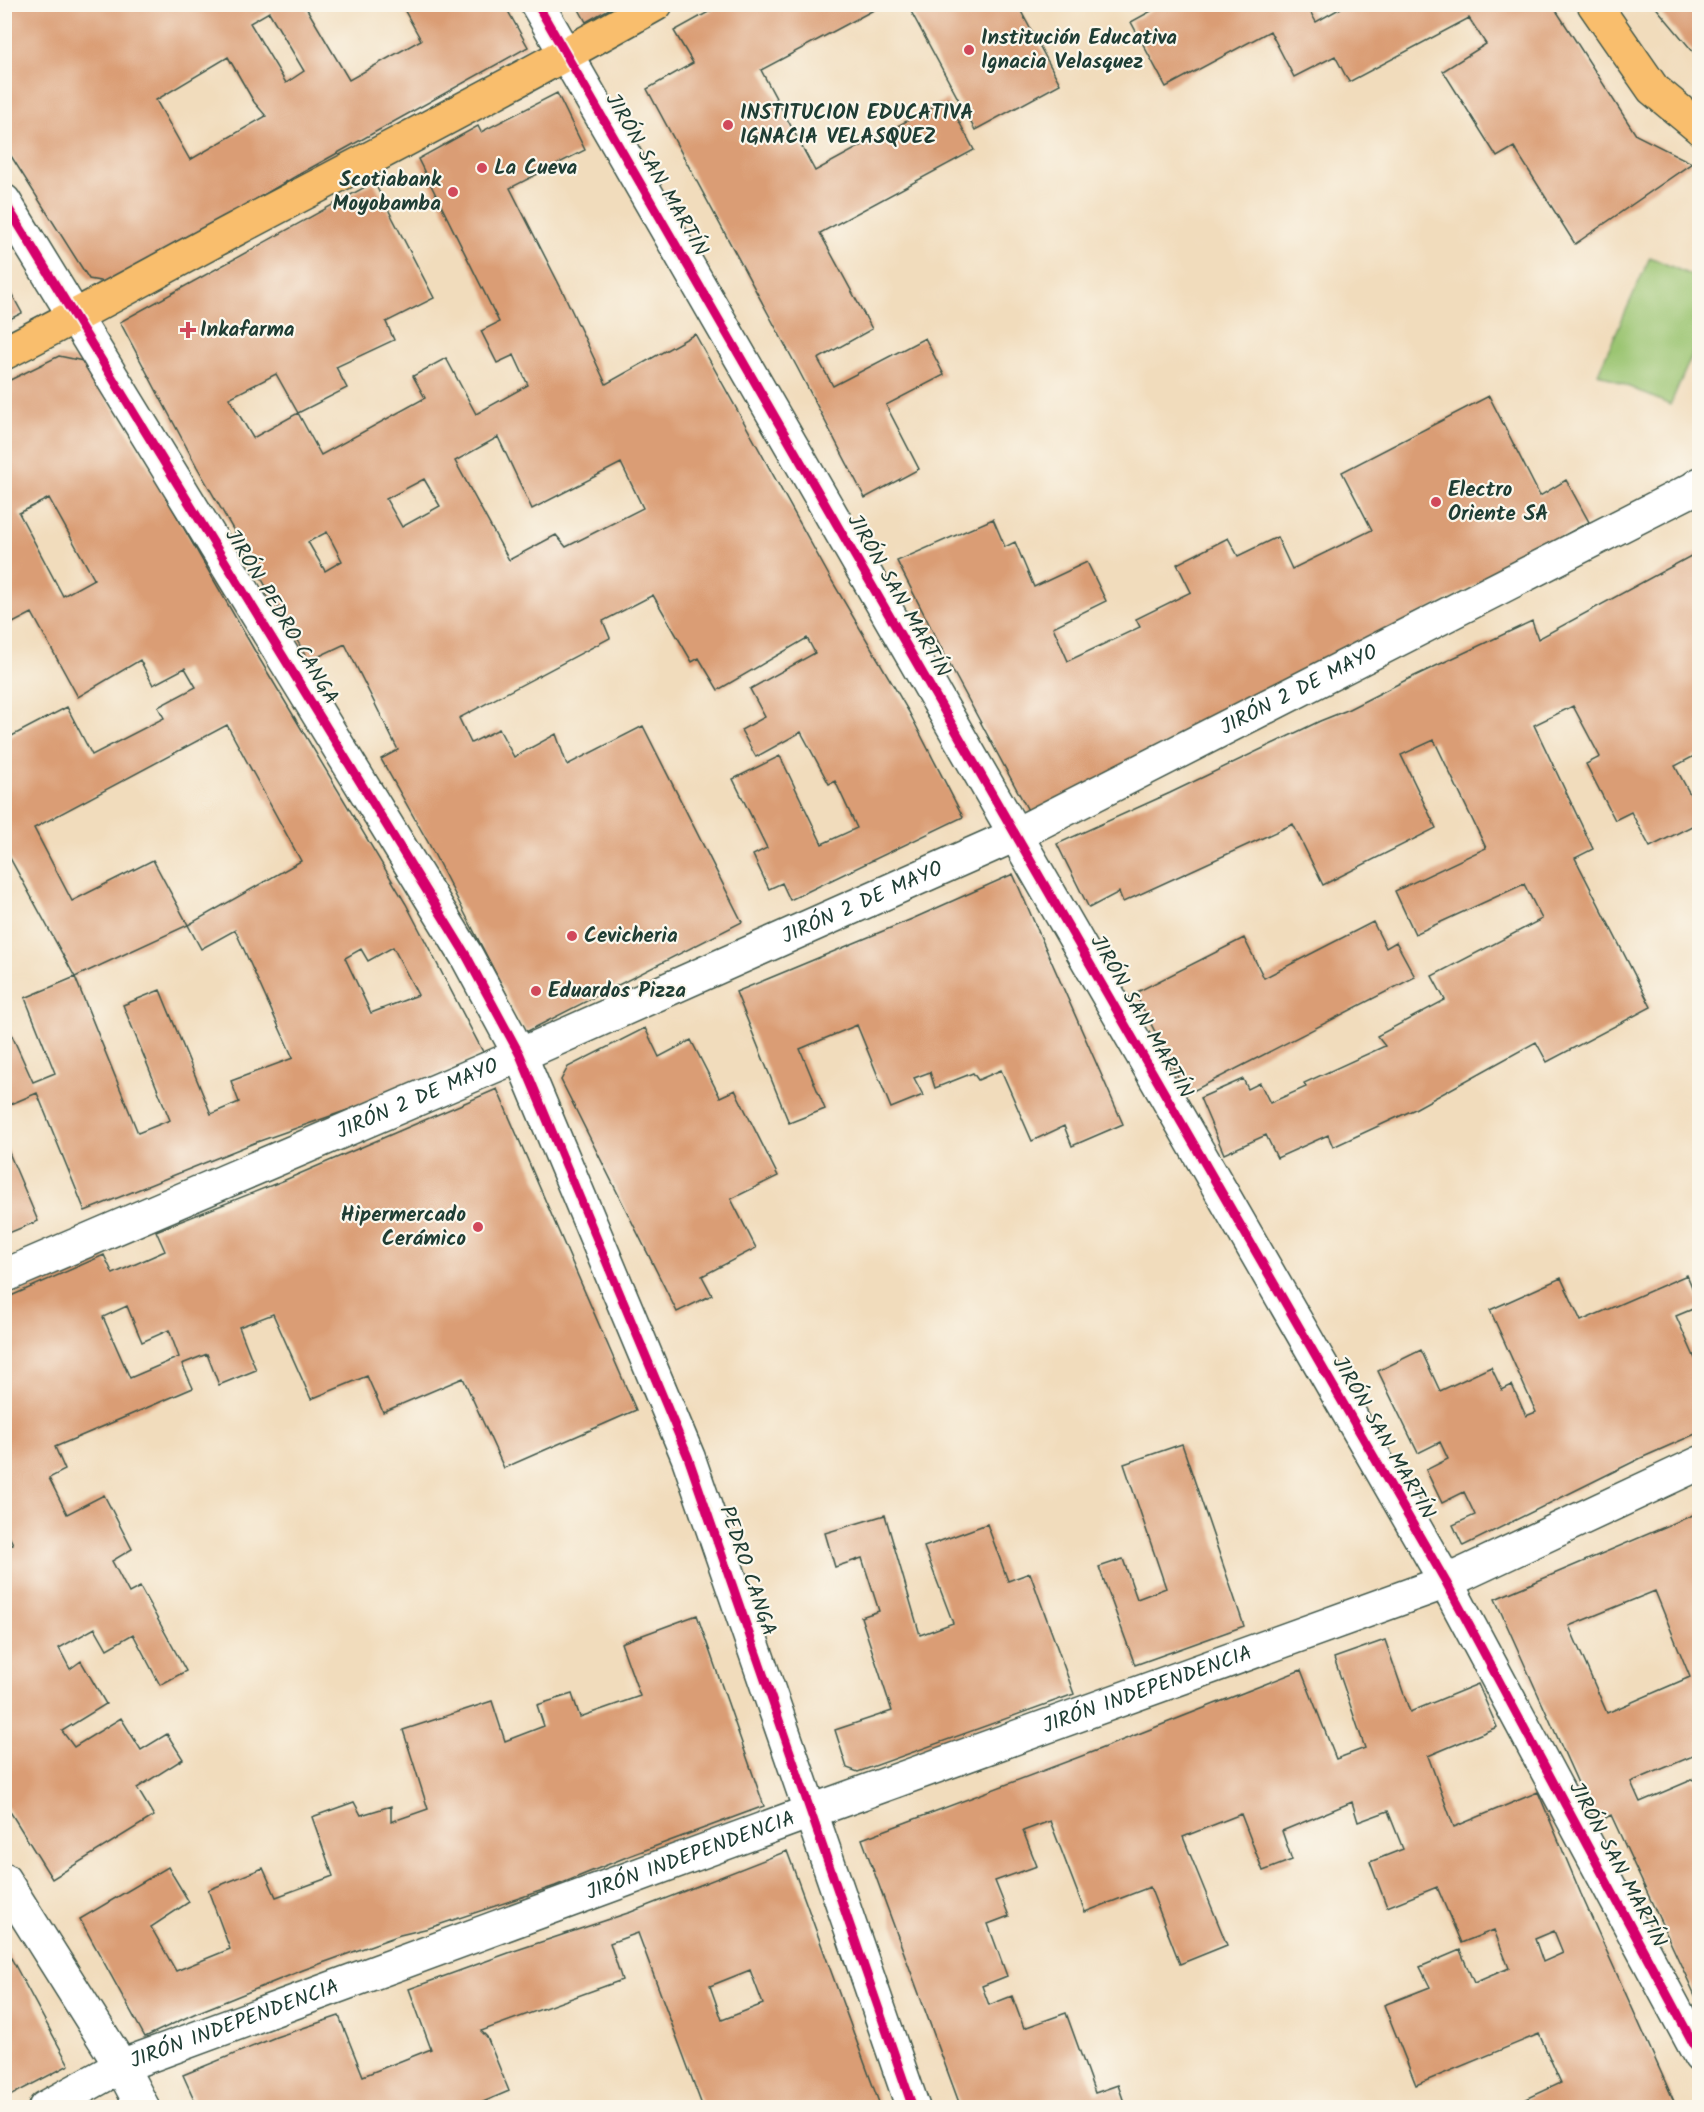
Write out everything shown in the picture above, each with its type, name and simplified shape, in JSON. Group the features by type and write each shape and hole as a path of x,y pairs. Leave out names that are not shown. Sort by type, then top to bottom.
{"main road":[{"path":"4,353 76,317 145,277 566,55 656,4"},
{"path":"1594,4 1653,89 1700,128"}],"street":[{"name":"JIRÓN SAN MARTÍN","path":"537,4 1446,1582 1700,2055"},
{"name":"JIRÓN PEDRO CANGA","path":"4,201 466,955 520,1055"},
{"name":"JIRÓN 2 DE MAYO","path":"4,1276 520,1055 1015,835 1700,484"},
{"name":"PEDRO CANGA","path":"520,1055 687,1457 914,2108"},
{"name":"JIRÓN INDEPENDENCIA","path":"45,2108 121,2066 812,1811 1446,1582 1700,1463"},
{"path":"4,1880 121,2066 143,2108"}],"green space":[{"path":"1650,257 1699,279 1699,339 1670,405 1598,373"}],"building":[{"path":"4,4 304,4 349,80 421,40 401,4 504,4 528,47 298,175 111,283 89,279 4,145","holes":["269,12 304,71 286,83 250,23","228,57 254,102 266,116 190,160 156,100"]},
{"path":"576,4 618,4 586,22"},
{"name":"INSTITUCION EDUCATIVA IGNACIA VELASQUEZ","path":"907,4 1017,4 1060,84 975,130"},
{"path":"1164,4 1306,4 1316,22 1348,4 1552,4 1636,135 1692,163 1575,244 1514,147 1497,157 1443,71 1486,44 1469,18 1349,82 1335,56 1294,77 1270,31 1166,87 1131,22"},
{"path":"1653,4 1700,4 1700,60"},
{"name":"INSTITUCION EDUCATIVA IGNACIA VELASQUEZ","path":"721,5 883,5 761,70 815,171 947,99 974,150 820,233 872,329 818,359 833,386 925,338 944,375 886,405 919,469 865,498 647,89 693,63 674,31"},
{"path":"557,93 585,150 510,188 563,292 606,384 695,334 832,581 909,712 963,817 790,900 782,883 769,889 753,855 767,848 733,779 780,756 822,844 857,828 835,781 829,784 801,732 756,757 741,730 765,717 750,689 815,653 807,638 718,690 699,658 692,662 653,595 603,621 610,638 459,718 471,743 499,729 514,757 556,734 567,765 643,726 742,922 526,1032 429,844 381,759 398,750 345,644 309,661 197,467 120,322 374,182 434,298 386,322 394,340 336,367 347,388 298,413 321,455 425,398 413,376 446,358 476,414 528,385 514,355 497,363 481,331 499,322 418,159 478,126 481,132","holes":["276,374 298,413 253,438 229,398","498,437 532,509 621,463 643,508 566,547 556,535 509,560 455,461","424,479 440,506 402,527 386,499","327,532 342,561 325,571 308,542"]},
{"path":"4,280 22,313 4,322"},
{"path":"59,356 83,361 131,437 256,653 406,904 483,1052 453,1068 359,1106 254,1143 85,1211 37,1093 4,1107 4,1031 9,1029 33,1082 55,1073 25,998 75,977 4,847 4,740 67,707 92,755 164,718 158,707 196,687 185,668 153,685 140,660 78,697 32,613 9,625 4,617 4,383","holes":["49,498 94,579 63,596 19,513","227,725 301,861 188,925 153,860 72,901 34,828","188,925 201,949 235,930 293,1058 231,1081 239,1102 211,1114 160,990 123,1005 170,1120 138,1133 75,977","393,947 418,995 371,1013 345,958 361,949 368,961"]},
{"path":"1489,396 1540,496 1566,480 1589,522 1416,617 1030,814 897,561 993,519 1005,547 1015,542 1034,587 1087,562 1106,601 1053,627 1068,661 1140,627 1136,619 1191,592 1177,564 1228,538 1238,556 1277,537 1292,569 1372,530 1342,472"},
{"path":"1700,551 1700,753 1675,766 1700,813 1700,822 1650,847 1631,812 1615,820 1586,764 1600,757 1573,706 1534,725 1593,849 1575,858 1651,1007 1547,1062 1536,1042 1413,1110 1333,1147 1328,1135 1277,1158 1266,1135 1224,1154 1200,1098 1243,1079 1248,1089 1260,1083 1270,1103 1306,1087 1304,1083 1385,1046 1377,1036 1445,1000 1432,976 1542,919 1524,884 1415,934 1395,891 1486,848 1434,740 1401,755 1436,828 1323,885 1293,824 1123,902 1119,892 1089,908 1057,844 1345,711 1532,621 1538,639"},
{"path":"1013,874 1123,1124 1072,1146 1064,1126 1032,1141 1001,1070 978,1080 973,1073 935,1088 930,1072 914,1078 923,1095 891,1108 857,1025 800,1049 825,1109 789,1123 736,992 912,919"},
{"path":"1373,922 1386,948 1396,942 1415,977 1187,1094 1135,993 1244,938 1264,978"},
{"path":"645,1028 659,1057 691,1040 720,1097 735,1090 778,1176 731,1199 756,1248 702,1276 712,1295 677,1312 561,1080 568,1067"},
{"path":"497,1089 636,1410 504,1468 463,1378 383,1412 367,1376 311,1399 273,1314 239,1327 256,1370 219,1385 207,1354 182,1364 193,1388 55,1447 65,1470 49,1478 67,1514 104,1495 132,1549 112,1561 129,1593 140,1587 186,1671 160,1685 133,1634 107,1649 95,1628 59,1648 70,1669 81,1661 106,1704 62,1731 74,1747 121,1718 141,1750 167,1734 183,1759 137,1788 154,1816 52,1879 4,1802 4,1549 13,1544 4,1526 4,1299 104,1255 113,1274 165,1251 156,1231 285,1180","holes":["127,1306 142,1342 169,1330 179,1357 130,1378 103,1317"]},
{"path":"4,1141 38,1221 4,1235"},
{"path":"1687,1275 1700,1306 1676,1316 1700,1370 1700,1432 1641,1458 1463,1546 1453,1525 1475,1515 1464,1492 1442,1503 1426,1470 1448,1459 1440,1442 1418,1453 1378,1371 1421,1350 1440,1391 1491,1367 1502,1390 1512,1385 1526,1416 1536,1412 1490,1310 1561,1278 1581,1321"},
{"path":"1182,1444 1244,1626 1135,1665 1099,1567 1123,1559 1137,1599 1166,1588 1124,1464"},
{"path":"1700,1512 1700,1753 1631,1782 1640,1802 1694,1779 1700,1790 1700,2006 1611,1815 1596,1823 1495,1599","holes":["1655,1591 1690,1677 1607,1713 1569,1626"]},
{"path":"885,1515 920,1635 953,1623 924,1547 987,1524 1008,1581 1030,1573 1074,1694 858,1772 847,1768 835,1730 892,1711 861,1617 879,1611 862,1558 835,1567 825,1533"},
{"path":"697,1615 764,1806 555,1886 429,1928 400,1935 303,1970 194,2014 145,2037 80,1919 168,1867 189,1902 151,1927 176,1971 230,1949 208,1890 263,1868 276,1897 333,1876 312,1817 354,1802 361,1815 391,1806 391,1822 428,1809 403,1730 492,1701 505,1741 544,1726 537,1705 572,1694 580,1717 640,1696 621,1643"},
{"path":"1385,1640 1410,1712 1478,1684 1497,1727 1428,1756 1454,1827 1538,1792 1677,2108 1507,2108 1561,2083 1539,2034 1416,2085 1384,2005 1430,1987 1420,1967 1460,1950 1474,1983 1509,1968 1494,1930 1461,1943 1437,1887 1387,1907 1370,1862 1403,1849 1388,1811 1358,1822 1352,1802 1282,1831 1292,1860 1263,1871 1241,1814 1183,1837 1227,1945 1180,1964 1150,1887 1085,1912 1050,1821 1023,1831 1037,1866 995,1881 1009,1916 988,1924 1007,1976 982,1986 989,2005 1012,1996 1024,2028 1066,2013 1095,2093 1118,2085 1126,2108 961,2108 862,1839 1301,1670 1336,1759 1365,1748 1334,1658","holes":["1554,1931 1563,1953 1543,1962 1535,1939"]},
{"path":"787,1851 881,2108 703,2108 638,1933 610,1943 622,1980 481,2031 487,2037 509,2091 469,2108 198,2108 183,2075 276,2037 339,2016 363,2076 431,2049 409,1989 631,1912","holes":["750,1970 763,2004 722,2020 710,1986"]},
{"path":"4,1945 69,2065 4,2099"}],"cycle path":[{"path":"537,4 1446,1582 1700,2056"},
{"path":"4,201 466,955 520,1055 688,1457 913,2108"}],"place":[{"name":"Institución Educativa Ignacia Velasquez","path":"969,50"},
{"name":"INSTITUCION EDUCATIVA IGNACIA VELASQUEZ","path":"728,125"},
{"name":"La Cueva","path":"482,168"},
{"name":"Scotiabank Moyobamba","path":"453,192"},
{"name":"Inkafarma","path":"188,330"},
{"name":"Electro Oriente SA","path":"1436,502"},
{"name":"Cevicheria","path":"572,936"},
{"name":"Eduardos Pizza","path":"536,991"},
{"name":"Hipermercado Cerámico","path":"478,1227"}]}
